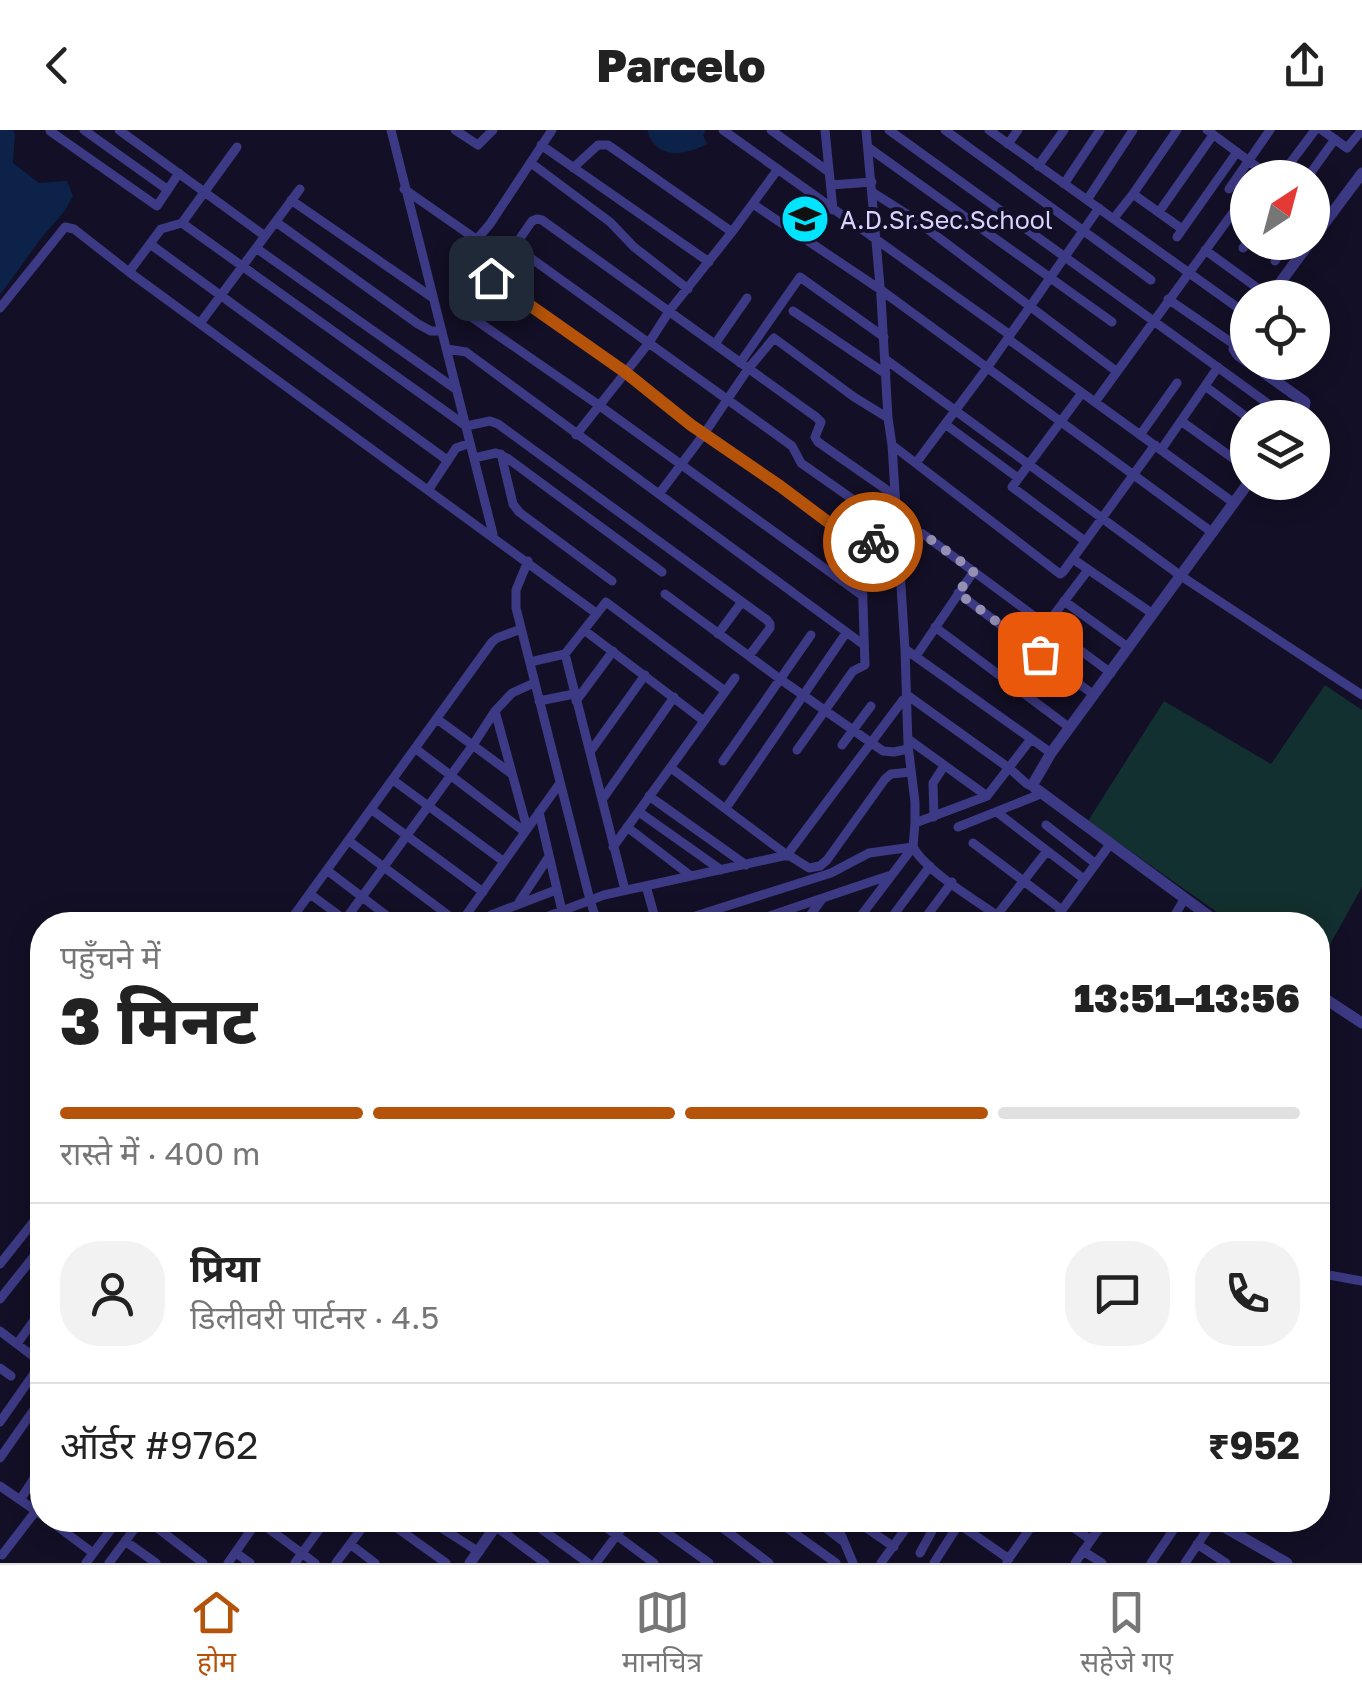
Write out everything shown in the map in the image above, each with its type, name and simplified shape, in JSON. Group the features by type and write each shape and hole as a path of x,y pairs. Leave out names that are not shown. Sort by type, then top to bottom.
{"street":[{"path":"84,130 168,190"},
{"path":"119,130 265,236"},
{"path":"391,130 494,536"},
{"path":"455,130 478,144 493,130"},
{"path":"404,189 478,238 552,130"},
{"path":"723,130 1234,504"},
{"path":"771,130 829,172"},
{"path":"814,130 825,134 833,210"},
{"path":"866,130 892,445 914,823 912,847 930,866 994,912"},
{"path":"888,130 1263,400"},
{"path":"945,130 1150,280"},
{"path":"989,130 1230,302"},
{"path":"1008,144 1018,130"},
{"path":"1038,166 1064,130"},
{"path":"1064,184 1100,130"},
{"path":"1087,200 1133,130"},
{"path":"1114,218 1177,130"},
{"path":"1159,212 1210,132 1248,160 1270,130"},
{"path":"1285,160 1318,130 1349,148 1362,130"},
{"path":"50,131 157,206 179,174"},
{"path":"1319,160 1334,139"},
{"path":"573,168 598,144 608,145 732,232"},
{"path":"542,145 709,262"},
{"path":"129,272 161,229 182,223 237,147"},
{"path":"869,148 1112,322"},
{"path":"1134,194 1179,233 1237,152"},
{"path":"530,163 610,222 634,248 688,289"},
{"path":"576,435 778,169"},
{"path":"1330,216 1362,173"},
{"path":"831,185 872,187 1116,370"},
{"path":"201,322 300,188"},
{"path":"292,200 434,299"},
{"path":"753,204 881,290 1212,533"},
{"path":"916,464 1098,208"},
{"path":"1094,402 1230,216"},
{"path":"863,596 466,314 532,221 542,220 819,420 818,442 894,495"},
{"path":"276,222 418,324 431,331 442,331"},
{"path":"182,223 466,426 490,421 498,424 767,620 770,626 749,656"},
{"path":"0,308 65,227 74,229 596,613"},
{"path":"150,244 447,460"},
{"path":"514,246 792,446 802,463 897,530 923,534 1111,673"},
{"path":"256,248 457,390"},
{"path":"1205,250 1246,280"},
{"path":"491,278 852,540 861,543 897,530"},
{"path":"659,494 727,400 800,278 884,337"},
{"path":"714,344 747,298"},
{"path":"1168,299 1230,342"},
{"path":"793,311 886,374"},
{"path":"744,366 774,338 888,418"},
{"path":"447,349 466,352 864,645"},
{"path":"885,359 1181,576 1362,696"},
{"path":"892,445 1062,574 1218,367"},
{"path":"1274,380 1303,400"},
{"path":"1140,435 1177,383"},
{"path":"1205,386 1230,405"},
{"path":"1082,393 1013,489 1085,541"},
{"path":"1181,421 1230,456"},
{"path":"945,424 1018,478"},
{"path":"429,490 458,446 470,444"},
{"path":"474,458 500,454 662,572"},
{"path":"500,454 513,504 519,512 612,582"},
{"path":"1039,791 1034,780 1051,753 1237,500"},
{"path":"797,750 854,669 865,665 861,543"},
{"path":"1073,558 1153,614"},
{"path":"528,561 516,590 516,608 594,912"},
{"path":"1047,624 1088,570"},
{"path":"916,656 974,571"},
{"path":"958,593 1094,695"},
{"path":"664,594 886,752 908,744"},
{"path":"1064,601 1128,648"},
{"path":"530,662 565,654 602,604 608,602 725,691"},
{"path":"718,634 741,603"},
{"path":"935,627 1070,728"},
{"path":"297,912 494,640 520,628"},
{"path":"584,630 704,721"},
{"path":"726,808 846,633"},
{"path":"723,761 811,634"},
{"path":"905,649 1051,753"},
{"path":"539,701 575,698 612,651"},
{"path":"565,654 626,890"},
{"path":"590,752 646,675"},
{"path":"613,847 735,678"},
{"path":"355,912 495,711 512,693 534,683"},
{"path":"602,800 674,697"},
{"path":"539,812 562,911 626,890 787,856 905,698"},
{"path":"905,698 1009,768 1203,912"},
{"path":"842,745 872,706"},
{"path":"495,711 526,830"},
{"path":"437,720 512,774"},
{"path":"914,823 987,796 1031,739"},
{"path":"908,744 987,796"},
{"path":"416,749 526,830"},
{"path":"934,817 932,784 944,766"},
{"path":"671,768 787,856 809,868 822,865 885,779 894,773 910,772"},
{"path":"393,780 503,861"},
{"path":"469,912 560,783"},
{"path":"958,827 1039,791"},
{"path":"650,796 746,865"},
{"path":"372,810 483,892"},
{"path":"639,812 721,870"},
{"path":"998,812 1084,880"},
{"path":"1046,825 1096,864"},
{"path":"627,827 691,876"},
{"path":"349,841 445,912"},
{"path":"973,843 1062,910 1112,843"},
{"path":"864,912 912,847"},
{"path":"709,912 831,873 870,853 912,847"},
{"path":"999,912 1047,851"},
{"path":"518,905 548,858"},
{"path":"896,912 930,866"},
{"path":"328,871 383,912"},
{"path":"782,912 890,876"},
{"path":"930,912 952,882"},
{"path":"646,886 653,912"},
{"path":"499,912 556,890"},
{"path":"310,894 335,912"},
{"path":"1176,912 1184,898"},
{"path":"813,912 822,899"},
{"path":"1330,1002 1362,1022"},
{"path":"0,1264 30,1226"},
{"path":"0,1298 30,1261"},
{"path":"1330,1274 1362,1281"},
{"path":"17,1344 30,1326"},
{"path":"0,1331 30,1353"},
{"path":"0,1368 12,1376"},
{"path":"0,1422 30,1379"},
{"path":"0,1458 30,1415"},
{"path":"20,1500 30,1485"},
{"path":"0,1486 30,1505"},
{"path":"14,1563 1,1554 30,1522"},
{"path":"66,1532 94,1553"},
{"path":"86,1563 109,1532"},
{"path":"109,1563 133,1532"},
{"path":"160,1532 203,1563"},
{"path":"228,1563 249,1532"},
{"path":"274,1532 315,1563"},
{"path":"295,1563 317,1532"},
{"path":"336,1563 359,1532"},
{"path":"403,1532 446,1563"},
{"path":"443,1532 476,1559 489,1532"},
{"path":"507,1532 546,1563"},
{"path":"546,1532 588,1563"},
{"path":"612,1532 654,1563"},
{"path":"596,1563 620,1532"},
{"path":"666,1532 709,1563"},
{"path":"728,1532 769,1563"},
{"path":"793,1532 836,1563"},
{"path":"831,1532 844,1542"},
{"path":"840,1532 853,1563"},
{"path":"872,1532 894,1547"},
{"path":"881,1563 904,1532"},
{"path":"920,1553 931,1532"},
{"path":"934,1563 954,1532"},
{"path":"973,1532 1007,1561 1028,1532"},
{"path":"1080,1532 1090,1540"},
{"path":"1075,1563 1096,1532"},
{"path":"1152,1563 1172,1532"},
{"path":"1186,1563 1205,1532"},
{"path":"1233,1532 1287,1563"},
{"path":"126,1540 156,1563"},
{"path":"350,1544 375,1563"},
{"path":"1198,1544 1226,1563"},
{"path":"1084,1551 1102,1563"},
{"path":"236,1553 250,1563"}],"green space":[{"path":"1325,685 1362,710 1362,887 1330,944 1330,912 1217,912 1088,821 1164,701 1271,764"}],"water":[{"path":"0,130 13,130 15,134 13,163 39,183 67,181 73,196 0,295"},
{"path":"647,130 706,130 703,135 707,144 672,153 657,147"}],"way so far":[{"path":"873,542 898,539 897,529 923,534 974,571 958,593 1040,654"}],"place":[{"name":"A.D.Sr.Sec.School","path":"805,219"}],"route":[{"path":"491,278 852,540 873,542"}]}
